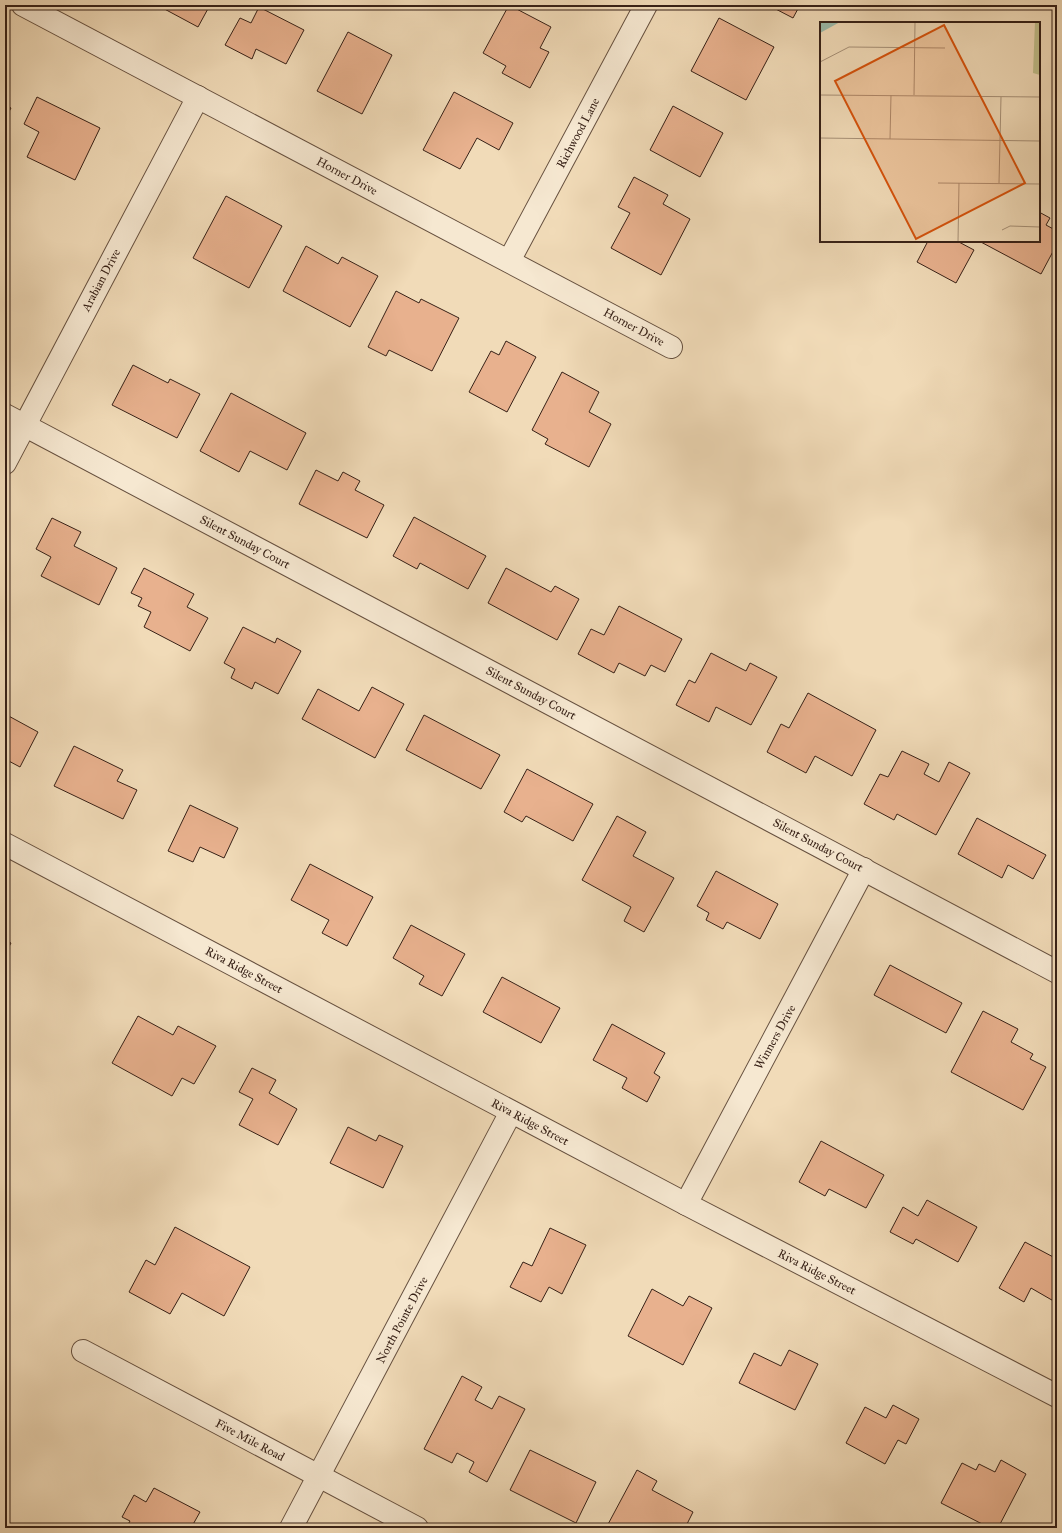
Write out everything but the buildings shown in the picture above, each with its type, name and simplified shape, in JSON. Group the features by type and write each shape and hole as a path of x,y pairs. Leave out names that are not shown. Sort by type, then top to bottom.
{"street":[{"name":"Horner Drive","path":"23,5 671,347"},
{"name":"Richwood Lane","path":"509,261 646,5"},
{"name":"Arabian Drive","path":"5,464 198,97"},
{"name":"Silent Sunday Court","path":"5,415 1057,972"},
{"name":"Riva Ridge Street","path":"5,844 686,1204 1057,1396"},
{"name":"Winners Drive","path":"686,1204 864,869"},
{"name":"North Pointe Drive","path":"291,1528 512,1112"},
{"name":"Five Mile Road","path":"83,1352 417,1528"}]}
